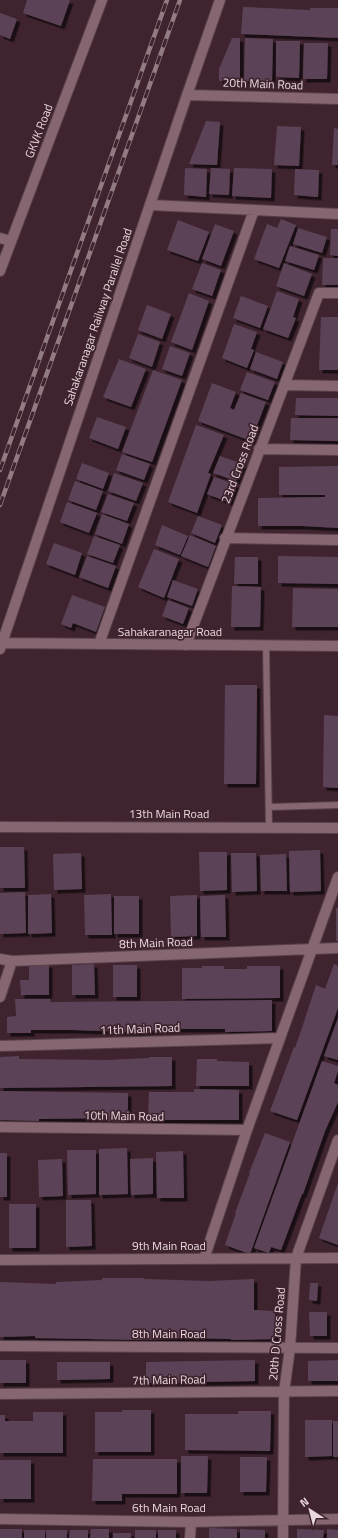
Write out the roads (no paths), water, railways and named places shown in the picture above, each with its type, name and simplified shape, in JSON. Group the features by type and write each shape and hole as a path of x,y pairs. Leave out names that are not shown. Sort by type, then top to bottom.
{"street":[{"name":"GKVK Road","path":"0,271 102,0"},
{"name":"Sahakaranagar Railway Parallel Road","path":"1,646 220,0"},
{"name":"20th Main Road","path":"187,94 338,99"},
{"path":"150,205 338,214"},
{"path":"99,644 254,210"},
{"path":"0,238 11,241"},
{"name":"23rd Cross Road","path":"186,645 225,538 319,293 338,293"},
{"path":"284,385 338,386"},
{"path":"259,449 338,450"},
{"path":"225,538 338,540"},
{"name":"Sahakaranagar Road","path":"1,646 99,644 338,646"},
{"name":"13th Main Road","path":"0,827 338,828"},
{"path":"204,1259 247,1130 338,877"},
{"name":"8th Main Road","path":"0,959 12,961 338,948"},
{"path":"0,997 12,961"},
{"name":"11th Main Road","path":"0,1046 280,1038"},
{"name":"10th Main Road","path":"0,1127 247,1130"},
{"name":"20th D Cross Road","path":"283,1538 284,1392 290,1348 296,1258 338,1140"},
{"name":"9th Main Road","path":"0,1260 338,1258"},
{"name":"8th Main Road","path":"0,1346 338,1348"},
{"name":"7th Main Road","path":"0,1394 338,1391"},
{"name":"6th Main Road","path":"0,1520 191,1522 338,1519"},
{"path":"190,1538 191,1522"}],"lane":[{"path":"266,645 269,827"},
{"path":"269,807 338,805"}],"railway":[{"path":"0,470 167,0"},
{"path":"0,505 180,0"}]}
